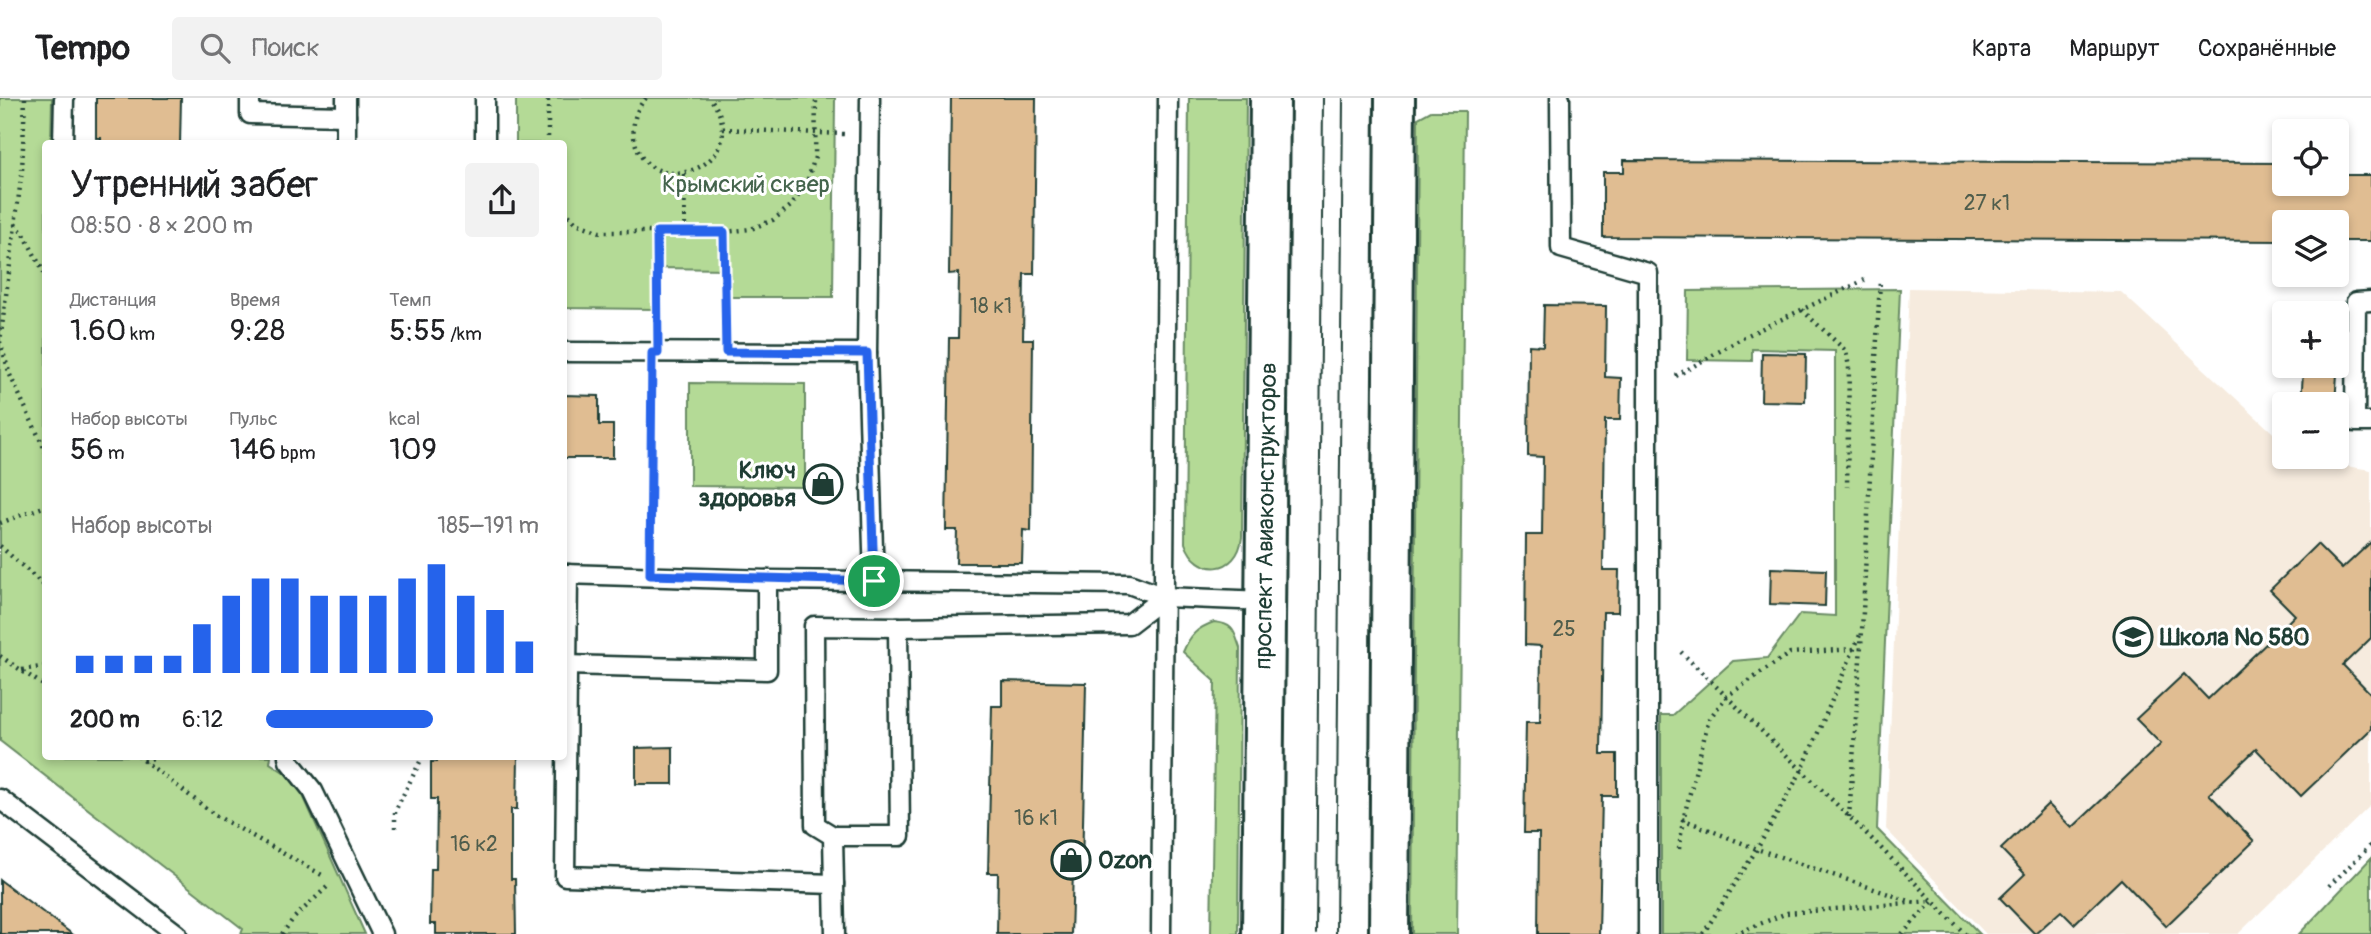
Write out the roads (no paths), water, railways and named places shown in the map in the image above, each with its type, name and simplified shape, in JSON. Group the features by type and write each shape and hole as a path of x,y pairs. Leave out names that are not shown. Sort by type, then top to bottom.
{"street":[{"name":"проспект Авиаконструкторов","path":"1262,934 1270,98"},
{"path":"1389,934 1395,98"}],"lane":[{"path":"63,140 64,98"},
{"path":"250,98 250,114 346,107 346,140"},
{"path":"485,98 485,140"},
{"path":"870,98 867,353 874,581"},
{"path":"1161,934 1168,98"},
{"path":"1560,98 1560,248 1648,273 1648,934"},
{"path":"2371,301 2356,302 2355,408 2355,422 2371,422"},
{"path":"567,352 867,353"},
{"path":"567,574 1129,584 1164,597 1265,601"},
{"path":"567,666 767,670 767,579"},
{"path":"898,627 900,835 833,836 815,825 814,626 1129,624 1164,597"},
{"path":"289,760 313,791 382,934"},
{"path":"565,760 565,876 834,884"},
{"path":"0,799 177,934"},
{"path":"833,836 835,934"}],"tram line":[{"path":"1316,934 1323,98"},
{"path":"1336,934 1343,98"}],"place":[{"name":"Ключ здоровья","path":"823,484"},
{"name":"Школа № 580","path":"2133,637"},
{"name":"Ozon","path":"1071,860"}],"park label":[{"name":"Крымский сквер","path":"746,184"}]}
